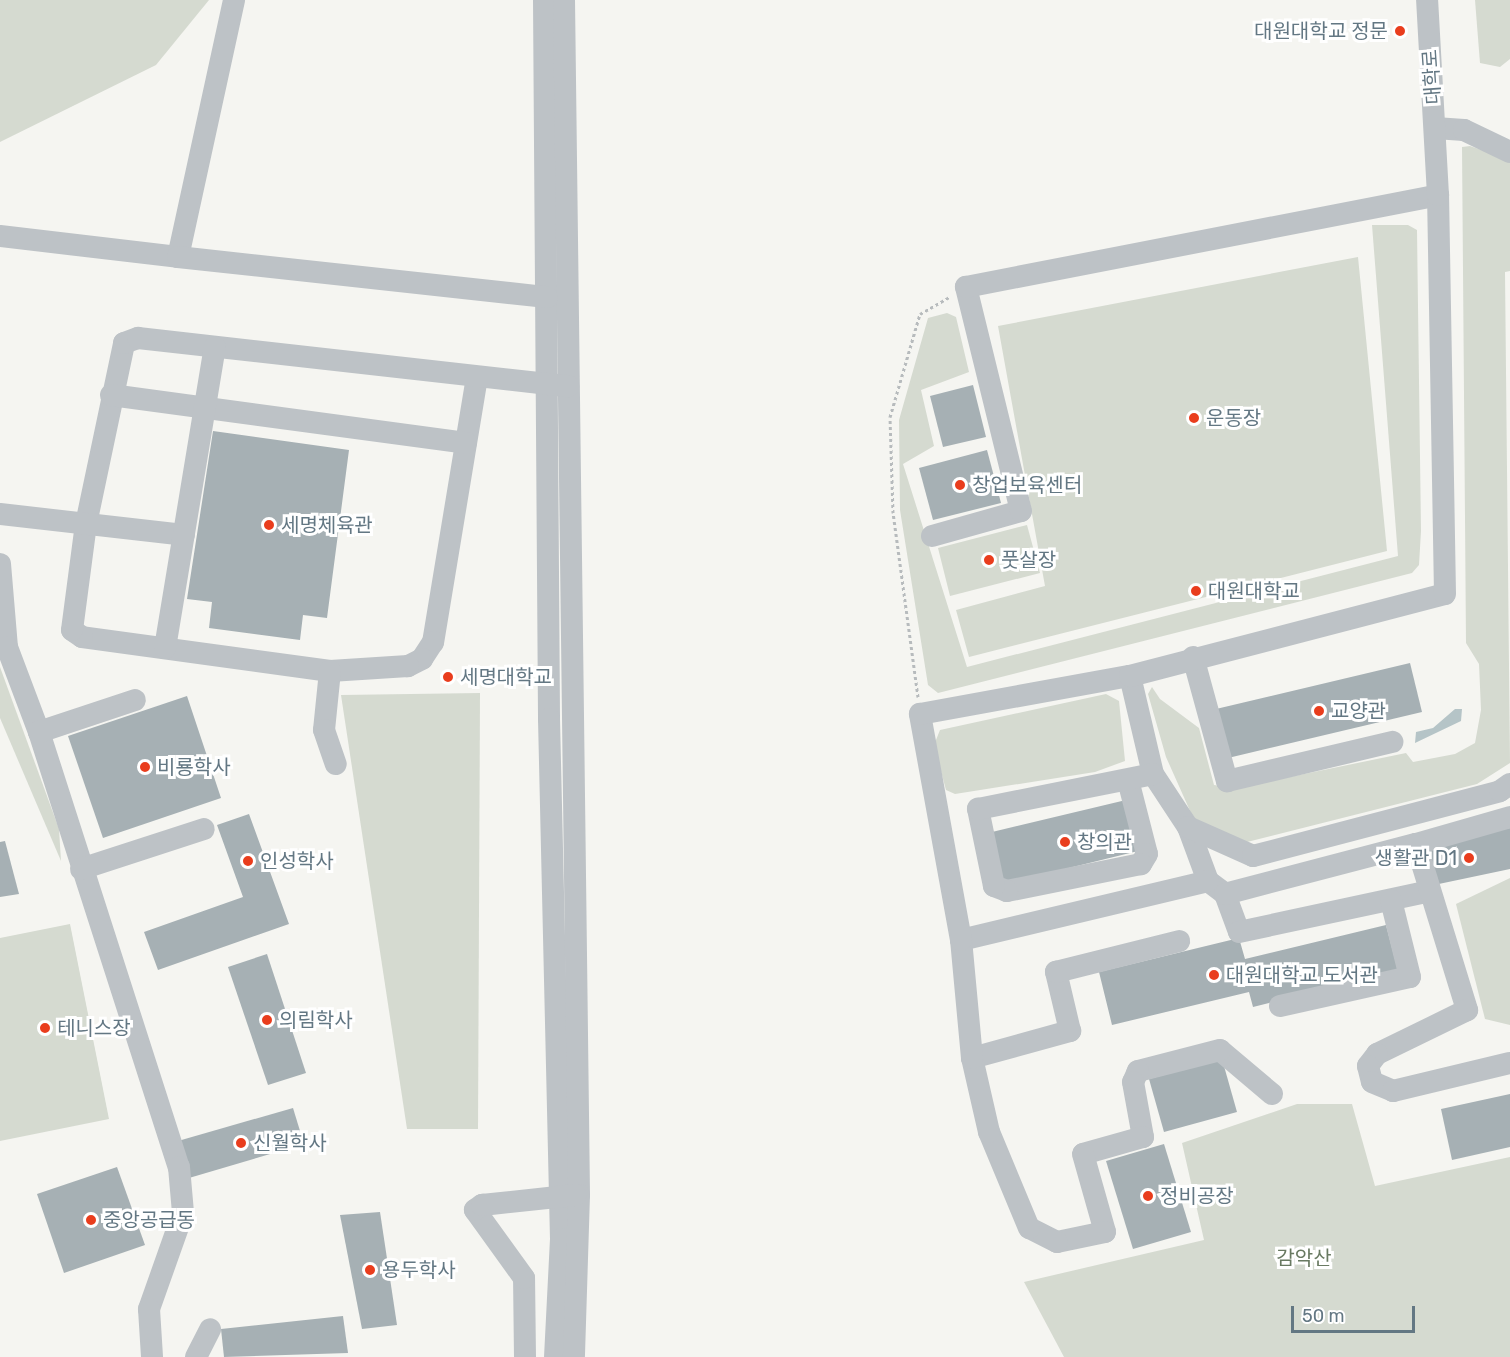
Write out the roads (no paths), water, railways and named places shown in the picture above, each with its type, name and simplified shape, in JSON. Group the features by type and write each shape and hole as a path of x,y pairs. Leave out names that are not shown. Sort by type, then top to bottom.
{"street":[{"path":"178,257 234,0"},
{"path":"544,0 557,160 558,385 551,797 570,1196"},
{"path":"561,1356 570,1196 574,798 558,385 547,297 557,160 564,0"},
{"name":"대학로","path":"1193,657 1445,594 1437,154 1427,0"},
{"path":"1435,128 1464,130 1510,152"},
{"path":"932,536 1021,511 966,288 1438,195"},
{"path":"0,236 547,297"},
{"path":"477,377 433,642 422,658 408,666 330,671 82,636 72,630 86,524 111,394 124,343 138,338 558,385"},
{"path":"165,648 215,347"},
{"path":"111,394 205,409 466,443"},
{"path":"0,514 184,535"},
{"path":"0,564 3,634 39,732 81,869 179,1167 184,1195 183,1213 148,1309 152,1357"},
{"path":"1272,1094 1220,1050 1138,1071 1133,1082 1143,1137 1083,1155 1105,1232 1057,1242 1029,1228 989,1132 972,1058 961,940 940,814 920,714 1130,676 1193,657 1227,781 1392,742"},
{"path":"330,671 324,730 336,764"},
{"path":"1130,676 1154,774 1188,827 1239,932 1430,891"},
{"path":"39,732 135,700"},
{"path":"940,814 978,809 1154,774"},
{"path":"978,809 994,886 1007,891 1141,864 1147,854 1128,780"},
{"path":"1188,827 1253,856 1500,791 1510,784"},
{"path":"551,797 574,798"},
{"path":"961,940 1217,888 1416,844 1510,817"},
{"path":"81,869 204,829"},
{"path":"1416,844 1467,1010 1377,1054 1368,1066 1372,1082 1393,1091 1510,1064"},
{"path":"1280,1006 1410,977 1391,900"},
{"path":"972,1058 1070,1031 1056,972 1179,941"},
{"path":"525,1357 528,1294 524,1278 475,1210 482,1205 570,1196"},
{"path":"196,1357 210,1329"}],"place":[{"name":"대원대학교 정문","path":"1400,31"},
{"name":"운동장","path":"1194,418"},
{"name":"창업보육센터","path":"960,485"},
{"name":"세명체육관","path":"269,525"},
{"name":"풋살장","path":"989,560"},
{"name":"대원대학교","path":"1196,591"},
{"name":"세명대학교","path":"448,677"},
{"name":"교양관","path":"1319,711"},
{"name":"비룡학사","path":"145,767"},
{"name":"창의관","path":"1065,842"},
{"name":"생활관 D1","path":"1469,858"},
{"name":"인성학사","path":"248,861"},
{"name":"대원대학교 도서관","path":"1214,975"},
{"name":"의림학사","path":"267,1020"},
{"name":"테니스장","path":"45,1028"},
{"name":"신월학사","path":"241,1143"},
{"name":"정비공장","path":"1148,1196"},
{"name":"중앙공급동","path":"91,1220"},
{"name":"용두학사","path":"370,1270"}],"park label":[{"name":"감악산","path":"1304,1258"}]}
